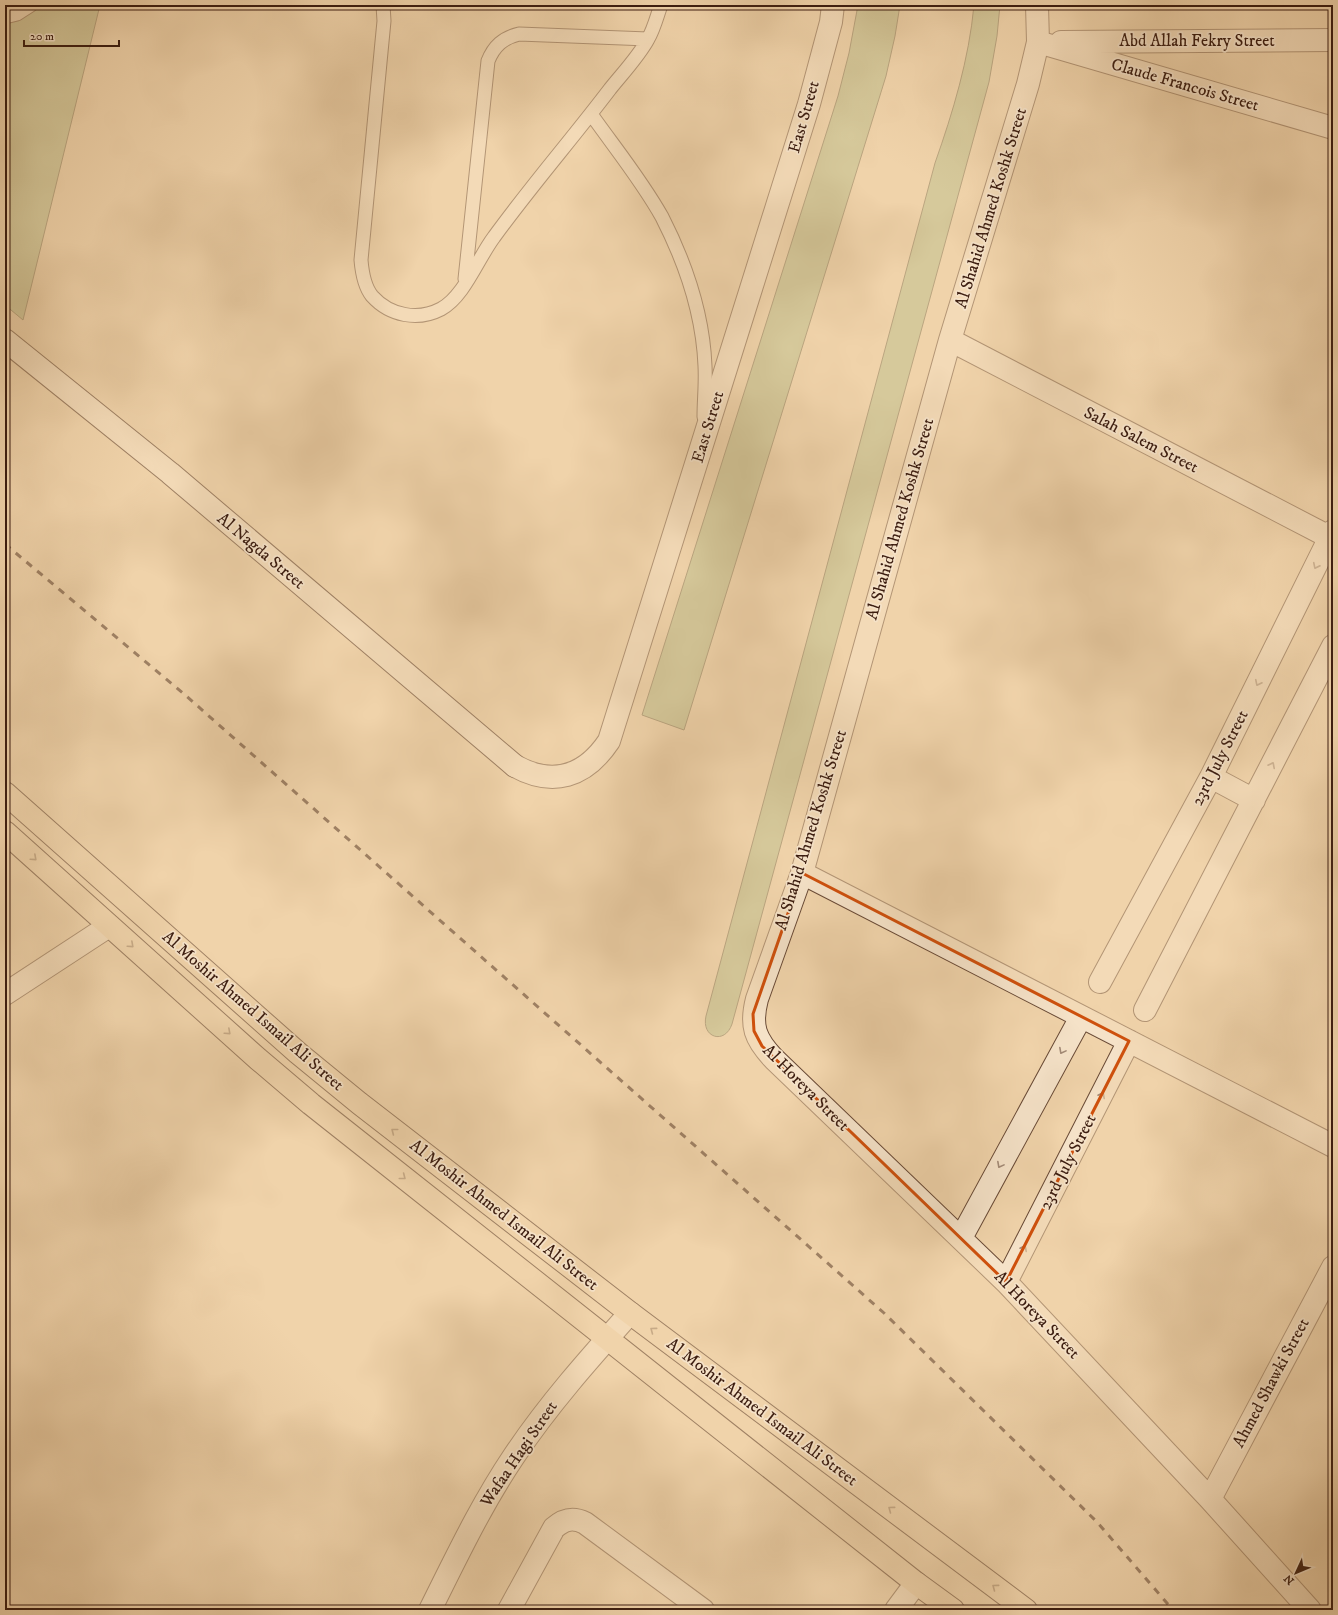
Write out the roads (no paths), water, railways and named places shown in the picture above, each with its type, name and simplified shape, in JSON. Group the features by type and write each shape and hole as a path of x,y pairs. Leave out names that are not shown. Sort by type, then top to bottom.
{"main road":[{"name":"Al Moshir Ahmed Ismail Ali Street","path":"5,793 292,1048 359,1103 630,1313 1026,1610"},
{"name":"Al Moshir Ahmed Ismail Ali Street","path":"5,832 258,1059 338,1126 916,1583 953,1610"},
{"path":"338,1126 359,1103"}],"street":[{"name":"East Street","path":"515,766 539,776 566,776 591,764 609,741 809,104 833,5"},
{"name":"Al Shahid Ahmed Koshk Street","path":"754,1031 753,1014 757,999 802,873 950,340 1028,84 1038,42 1037,5"},
{"name":"Abd Allah Fekry Street","path":"1038,42 1333,40"},
{"name":"Claude Francois Street","path":"1038,42 1333,128"},
{"name":"Al Nagda Street","path":"5,340 170,473 515,766"},
{"name":"Salah Salem Street","path":"950,340 1332,536"},
{"name":"23rd July Street","path":"1100,982 1211,777 1332,536"},
{"path":"1145,1010 1333,646"},
{"path":"1211,777 1254,800"},
{"path":"802,873 1333,1146"},
{"path":"5,994 109,926"},
{"path":"961,1238 1081,1017"},
{"name":"Al Horeya Street","path":"754,1031 762,1046 774,1059 1006,1282 1210,1499 1310,1610"},
{"name":"23rd July Street","path":"1006,1282 1129,1041"},
{"name":"Ahmed Shawki Street","path":"1210,1499 1333,1267"},
{"name":"Wafaa Hagi Street","path":"430,1610 468,1535 514,1457 546,1411 630,1313"},
{"path":"509,1610 554,1528 565,1520 572,1519 585,1522 703,1610"},
{"path":"896,1610 916,1583"}],"lane":[{"path":"5,17 17,14 31,5"},
{"path":"383,5 384,21 361,260 363,279 372,296 386,309 405,316 424,316 442,309 456,296 487,246 521,200 591,114 648,39 661,5"},
{"path":"465,283 488,61 492,51 499,42 508,37 519,34 648,39"},
{"path":"591,114 641,184 662,217 678,252 691,289 701,334 705,365 704,441"}],"railway":[{"path":"5,544 184,694 884,1313 1097,1522 1173,1610"}]}
